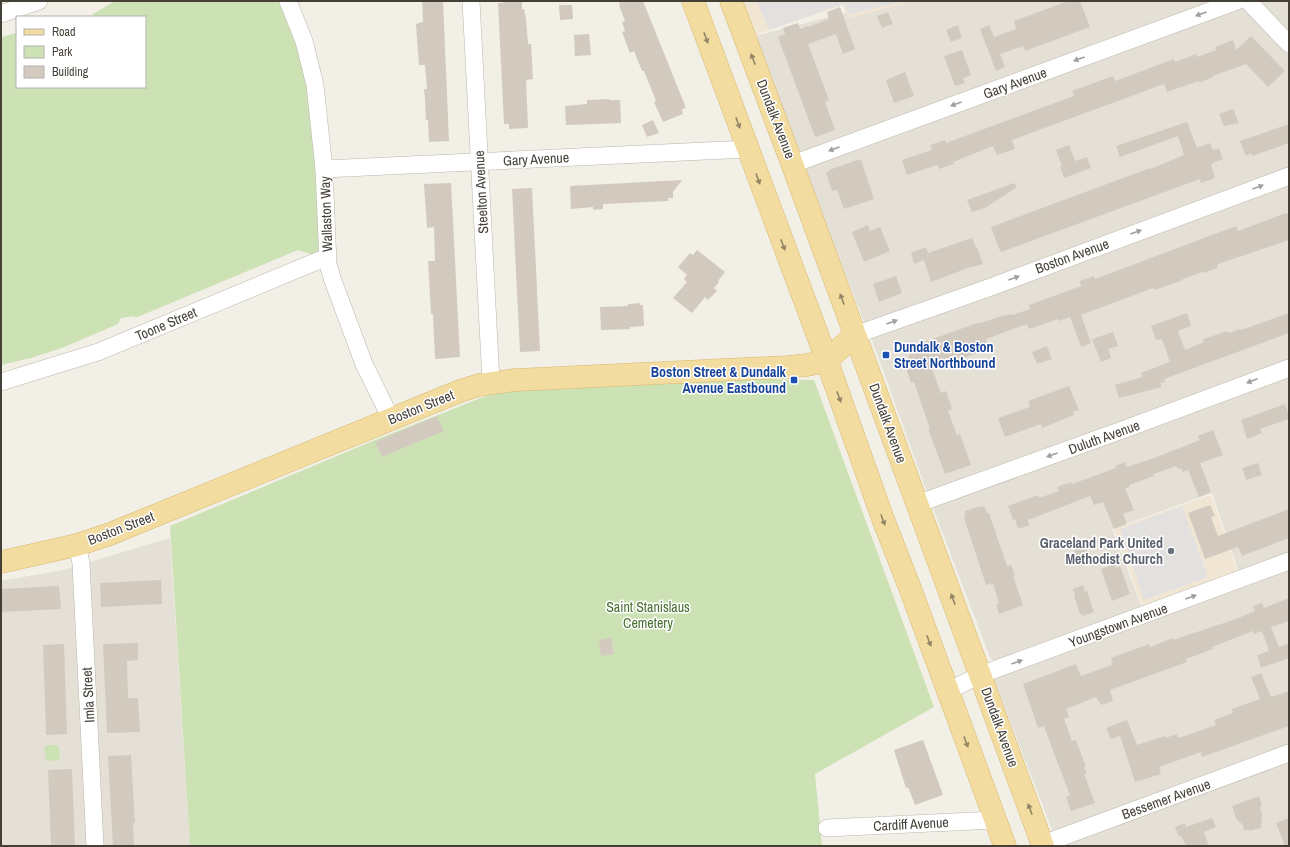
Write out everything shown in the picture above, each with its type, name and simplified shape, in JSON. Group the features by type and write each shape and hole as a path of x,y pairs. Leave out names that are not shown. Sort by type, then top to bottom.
{"main road":[{"path":"693,1 824,354 882,519 910,588 1005,846"},
{"name":"Dundalk Avenue","path":"731,1 793,164 1043,845"},
{"path":"824,354 855,335"},
{"name":"Boston Street","path":"1,562 77,545 110,534 253,471 389,415 479,385 491,377 515,380 787,367 806,365 824,354"},
{"name":"Boston Street","path":"1,552 34,545 107,524 253,471"}],"street":[{"path":"1,14 39,1"},
{"name":"Wallaston Way","path":"288,1 304,42 315,85 324,169 327,257 332,278 364,364 389,415"},
{"name":"Steelton Avenue","path":"471,1 491,377"},
{"name":"Gary Avenue","path":"793,164 1237,1"},
{"path":"1248,1 1289,44"},
{"name":"Gary Avenue","path":"324,169 748,149"},
{"name":"Boston Avenue","path":"855,335 990,287 1289,176"},
{"name":"Toone Street","path":"1,382 98,352 327,257"},
{"name":"Duluth Avenue","path":"917,504 1289,368"},
{"name":"Imla Street","path":"77,545 82,570 95,846"},
{"name":"Youngstown Avenue","path":"948,691 980,676 1289,561"},
{"name":"Bessemer Avenue","path":"1043,845 1289,753"},
{"name":"Cardiff Avenue","path":"827,828 995,820"}],"shaded area":[{"path":"740,1 902,1 903,4 848,18 843,5 755,35"},
{"path":"757,1 901,2 848,15 844,4 769,30"},
{"path":"882,1 1227,1 800,155 755,36 883,3"},
{"path":"1259,1 1289,1 1289,33"},
{"path":"1244,5 1289,53 1289,168 865,324 802,165"},
{"path":"1289,182 1289,361 928,495 871,337"},
{"path":"1289,374 1289,555 1239,572 1212,493 1112,529 1142,608 993,661 990,657 932,505"},
{"path":"1211,495 1238,573 1143,608 1114,529"},
{"path":"1182,506 1208,577 1144,600 1120,529"},
{"path":"170,538 190,846 1,846 1,581 63,570"},
{"path":"1289,567 1289,745 1053,832 993,677"},
{"path":"1289,759 1289,846 1057,846"}],"green space":[{"path":"115,1 280,1 300,52 315,127 322,250 316,256 298,250 135,318 135,316 121,318 118,324 62,348 31,358 1,365 1,37 16,33 16,88 146,88 146,16 93,16 93,14"},
{"name":"Saint Stanislaus Cemetery","path":"768,379 814,380 934,707 815,774 822,846 190,846 170,526 375,440 496,392"},
{"path":"47,745 57,745 59,747 60,757 58,760 48,761 45,758 44,748"}],"building":[{"path":"422,1 443,1 449,141 429,142 424,89 427,89 425,65 419,65 416,24 423,22"},
{"path":"503,1 522,1 522,9 524,9 526,19 528,44 531,44 533,79 526,80 528,128 509,129 509,124 504,124 498,3 503,3"},
{"path":"619,1 643,1 686,108 682,109 683,114 663,122 654,102 656,101 644,71 642,71 634,51 630,53 622,32 625,31 622,22 625,21"},
{"path":"1068,1 1080,1 1090,27 1025,51 1023,46 1000,54 1005,67 996,71 980,29 989,25 994,37 1016,29 1014,21"},
{"path":"559,5 572,5 573,19 560,20"},
{"path":"840,7 855,49 843,54 836,34 808,44 829,100 825,102 835,130 815,137 778,37 785,34 783,28 798,23 800,29 829,19 827,12"},
{"path":"888,12 893,24 882,28 877,16"},
{"path":"958,25 962,38 951,42 946,30"},
{"path":"589,34 591,55 575,56 574,35"},
{"path":"1251,36 1285,71 1268,87 1246,64 1213,76 1199,83 1199,81 1167,92 1164,84 1012,140 1015,149 997,155 993,146 953,162 954,164 939,169 937,165 907,175 902,160 932,150 930,145 945,140 946,143 1074,96 1072,91 1113,76 1115,81 1174,59 1175,62 1196,54 1197,57 1216,50 1215,47 1233,40 1236,50"},
{"path":"962,50 971,75 963,78 965,83 955,86 944,56"},
{"path":"905,72 914,96 894,103 886,80"},
{"path":"587,100 620,100 621,123 566,125 565,106 587,104"},
{"path":"1233,109 1239,123 1224,126 1219,114"},
{"path":"653,120 659,133 647,137 642,125"},
{"path":"1187,122 1197,148 1210,143 1213,150 1219,148 1223,159 1211,164 1215,178 1201,183 1200,179 1001,252 991,227 1150,169 1184,155 1178,136 1120,157 1116,146"},
{"path":"1289,124 1289,143 1252,156 1251,153 1246,156 1240,141"},
{"path":"1069,145 1075,161 1087,157 1091,168 1064,178 1060,167 1062,166 1056,150"},
{"path":"857,160 861,160 874,199 844,209 837,190 832,191 826,172"},
{"path":"682,180 673,192 673,198 668,198 669,201 603,204 603,209 593,210 593,207 571,209 570,186"},
{"path":"451,183 460,357 435,359 433,314 431,314 428,261 435,261 434,227 427,228 424,184"},
{"path":"1014,183 1017,187 985,208 972,212 967,200"},
{"path":"532,188 540,351 520,352 512,189"},
{"path":"1289,213 1289,240 1218,264 1218,268 1203,273 1202,272 1154,290 1153,288 1081,315 1091,343 1081,347 1070,317 1059,321 1058,319 1029,329 1027,324 986,339 989,349 932,369 941,393 946,391 952,409 948,411 957,435 960,434 971,465 945,474 928,429 930,429 914,382 911,383 906,368 911,366 907,348 980,322 1005,315 1012,315 1030,309 1029,305 1081,286 1080,281 1094,276 1095,279 1236,226 1238,231"},
{"path":"868,225 870,231 880,227 890,251 864,262 852,232"},
{"path":"972,238 983,264 973,266 931,282 924,260 914,264 911,253 926,247 928,253"},
{"path":"697,250 725,272 714,288 717,291 708,300 705,297 692,313 673,298 687,282 684,279 687,275 678,267 690,253 693,255"},
{"path":"896,276 902,293 879,302 873,284"},
{"path":"640,303 640,305 643,305 644,326 630,327 630,329 601,330 600,307 628,306 628,304"},
{"path":"1187,313 1191,326 1178,331 1185,350 1204,342 1203,339 1228,331 1229,333 1240,329 1241,330 1289,313 1289,333 1164,379 1165,382 1160,383 1162,387 1119,398 1115,385 1143,377 1141,373 1170,362 1162,339 1156,340 1151,326"},
{"path":"1113,332 1118,346 1108,349 1111,358 1101,362 1092,339"},
{"path":"1047,346 1052,359 1037,364 1032,352"},
{"path":"1069,386 1079,410 1073,412 1074,415 1042,428 1041,424 1005,437 998,418 1030,407 1028,401"},
{"path":"1285,404 1289,419 1260,429 1262,433 1247,439 1241,420"},
{"path":"437,416 444,431 382,457 375,442"},
{"path":"1213,430 1223,455 1200,463 1211,492 1199,497 1188,470 1182,472 1181,468 1178,469 1176,466 1154,474 1154,476 1129,485 1130,487 1125,488 1134,510 1123,514 1127,524 1114,529 1103,502 1094,505 1090,496 1028,520 1029,525 1018,529 1015,519 1013,520 1008,506 1038,495 1039,498 1059,491 1057,487 1071,482 1072,484 1116,468 1115,466 1125,462 1127,467 1154,458 1200,440 1198,436"},
{"path":"1258,463 1262,475 1246,480 1242,468"},
{"path":"1210,505 1215,516 1211,517 1218,536 1289,509 1289,538 1242,556 1238,547 1205,559 1188,513"},
{"path":"984,506 987,513 989,513 1007,566 1011,565 1015,575 1013,576 1023,605 999,614 996,604 999,603 993,584 991,585 991,583 986,585 964,518 964,514 966,513 965,511"},
{"path":"1085,543 1090,560 1079,563 1073,547"},
{"path":"1115,564 1116,568 1120,566 1130,594 1112,601 1101,569"},
{"path":"161,580 162,604 101,607 100,583"},
{"path":"1083,585 1085,592 1087,591 1094,612 1082,616 1074,596 1073,589"},
{"path":"59,586 61,609 1,612 1,589"},
{"path":"1289,598 1289,621 1271,627 1279,647 1289,643 1289,658 1261,668 1257,655 1269,651 1262,631 1254,634 1253,631 1186,659 1187,662 1110,690 1113,701 1101,705 1096,697 1066,709 1069,717 1064,719 1072,741 1076,740 1086,767 1084,767 1087,774 1084,774 1095,803 1071,811 1066,797 1070,795 1044,726 1038,728 1023,684 1076,664 1081,676 1112,665 1111,658 1149,644 1150,647 1173,638 1173,640 1236,619 1255,611 1253,606 1262,603 1264,608"},
{"path":"611,638 614,654 601,656 599,640"},
{"path":"138,643 138,660 127,661 128,698 138,698 140,732 107,733 103,644"},
{"path":"64,644 67,734 46,735 43,645"},
{"path":"1261,673 1271,697 1289,691 1289,726 1202,757 1201,752 1159,767 1161,774 1135,782 1120,736 1111,739 1106,728 1127,720 1137,745 1165,736 1165,738 1177,734 1178,738 1182,737 1216,725 1214,720 1233,713 1232,709 1260,699 1251,677"},
{"path":"923,740 943,795 915,805 908,787 906,788 894,750"},
{"path":"131,755 135,823 133,823 134,846 113,846 108,756"},
{"path":"72,769 75,846 51,846 48,770"},
{"path":"1259,796 1262,806 1260,807 1262,814 1261,828 1249,831 1249,829 1245,831 1242,824 1236,819 1232,806"},
{"path":"1212,818 1216,827 1204,832 1209,846 1186,846 1181,836 1179,837 1175,827 1185,823 1186,827"},
{"path":"1289,818 1289,846 1285,846 1276,823"}],"place":[{"name":"Dundalk & Boston Street Northbound","path":"886,355"},
{"name":"Boston Street & Dundalk Avenue Eastbound","path":"794,380"},
{"name":"Graceland Park United Methodist Church","path":"1171,551"}]}
